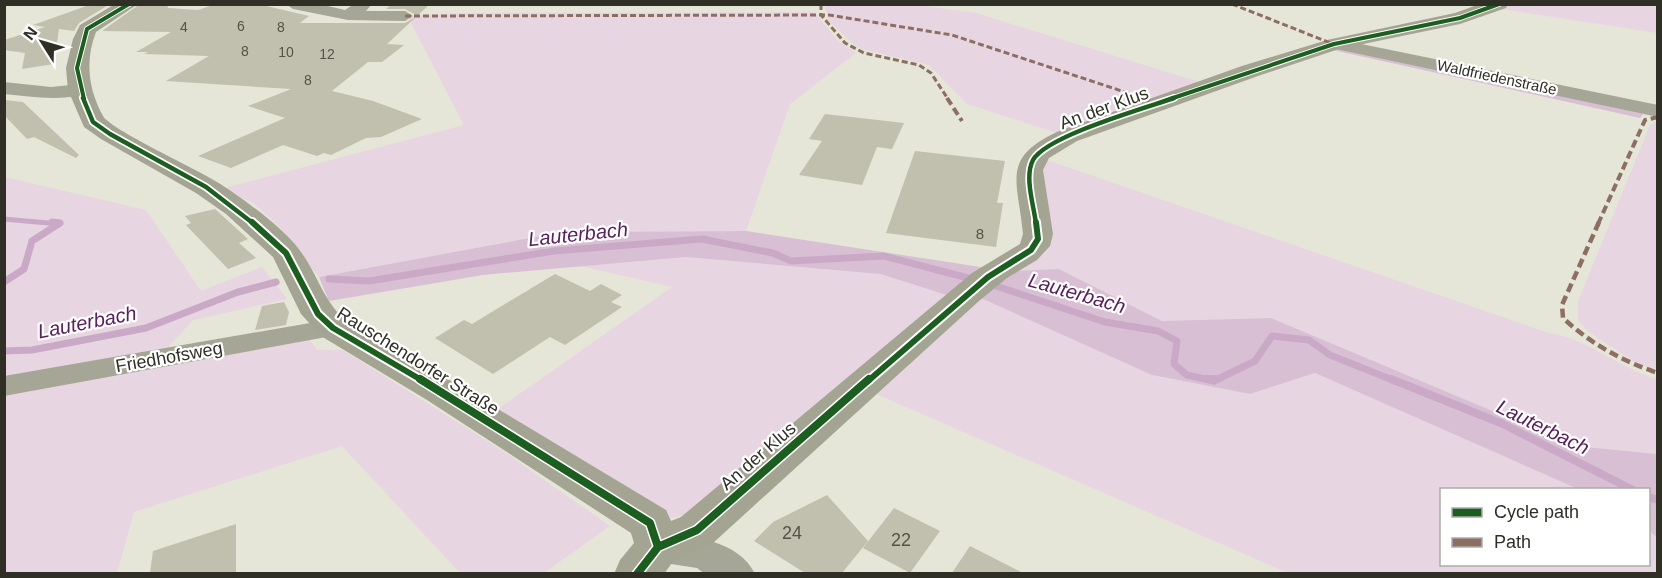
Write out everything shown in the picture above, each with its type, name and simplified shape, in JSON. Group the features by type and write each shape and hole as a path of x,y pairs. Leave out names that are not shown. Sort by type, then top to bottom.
{"street":[{"name":"Rauschendorfer Straße","path":"129,4 87,29 79,54 77,68 80,90 93,122 110,134 206,187 236,208 286,253 318,314 333,328 430,385 650,523 647,560"},
{"path":"293,4 348,15 405,16"},
{"path":"348,15 365,4"},
{"name":"An der Klus","path":"647,560 697,530 967,294 999,269 1030,250 1038,240 1035,205 1029,180 1031,164 1042,148 1068,136 1240,75 1337,44 1460,18 1499,4"},
{"name":"Waldfriedenstraße","path":"1337,44 1658,111"},
{"path":"4,88 51,93 80,90"},
{"name":"Friedhofsweg","path":"4,386 333,328"},
{"path":"647,560 706,554 736,573"}],"shaded area":[{"path":"912,4 976,13 1203,83 1057,133 967,104 929,65 862,49 851,42 828,20 825,5"},
{"path":"1510,4 1657,5 1657,33 1501,9"},
{"path":"814,12 838,41 856,53 790,104 746,231 562,232 319,277 277,224 252,202 221,189 464,125 408,17 451,13"},
{"path":"1341,47 1643,114 1640,118 1328,49"},
{"path":"1658,121 1657,369 1636,363 1589,332 1578,321 1578,301 1650,125"},
{"path":"1044,159 1577,341 1657,379 1657,454 1576,446 1271,318 1162,321 1059,269 1009,271 1038,255 1037,176"},
{"path":"5,177 146,210 201,291 262,267 287,299 193,320 165,351 5,380"},
{"path":"746,231 987,268 950,296 880,274 686,257 483,275 329,301 319,277 562,232"},
{"path":"686,257 880,274 950,296 700,513 669,518 495,411 672,287 576,265"},
{"path":"1059,269 1162,321 1271,318 1576,446 1657,454 1657,537 1650,532 1650,488 1576,488 1315,373 1250,394 1152,375 976,296 1009,271"},
{"path":"976,296 1152,375 1250,394 1315,373 1576,488 1440,488 1440,566 1650,566 1650,532 1657,537 1657,573 1288,573 867,390"},
{"path":"307,336 317,350 343,350 506,453 610,526 544,573 460,573 342,446 134,512 117,573 5,574 5,391"}],"building":[{"path":"92,4 110,4 79,23 74,31 59,29 54,64 22,69 25,53 4,50 4,40 45,27 33,25"},
{"path":"140,4 167,4 168,8 198,10 216,4 258,4 309,16 300,23 405,23 414,18 414,14 405,9 386,9 392,4 430,4 387,44 404,45 382,62 368,62 332,91 373,101 422,119 381,137 366,138 331,155 324,153 317,156 283,145 231,168 198,156 285,118 248,106 291,89 166,81 209,56 136,52 171,32 102,31"},
{"path":"4,100 23,102 79,155 76,158 34,137 27,139 4,115"},
{"path":"825,114 904,123 892,149 877,147 862,185 799,175 822,141 809,139"},
{"path":"915,151 1005,161 997,203 1003,203 996,247 886,233"},
{"path":"215,209 248,239 239,243 256,258 228,269 186,225 191,223 185,216"},
{"path":"555,274 590,291 601,284 622,295 611,302 622,307 565,345 550,337 493,374 435,338 464,320 472,324"},
{"path":"284,302 289,312 286,325 255,330 262,306"},
{"path":"827,495 868,541 842,573 805,573 754,541 773,522"},
{"path":"894,508 940,531 910,573 863,548"},
{"path":"236,524 236,573 150,573 153,551"},
{"path":"970,546 1023,573 952,573"}],"waterway":[{"name":"Lauterbach","path":"4,219 59,224"},
{"name":"Lauterbach","path":"52,222 59,224"},
{"name":"Lauterbach","path":"4,282 24,269 32,241 59,224"},
{"name":"Lauterbach","path":"329,279 369,281 554,251 702,239 773,253 791,261 884,256 976,280"},
{"name":"Lauterbach","path":"4,351 32,350 146,328 238,292 276,282"},
{"name":"Lauterbach","path":"990,284 1105,322 1158,331 1177,341 1174,364 1187,375 1214,381 1255,361 1272,336 1309,340 1330,355 1395,381"},
{"name":"Lauterbach","path":"1207,379 1217,379"},
{"name":"Lauterbach","path":"1391,379 1503,424 1629,488"},
{"name":"Lauterbach","path":"1650,498 1658,500"}],"marked path":[{"path":"821,4 821,15 845,43 864,53 919,65 931,73 962,121"},
{"path":"1232,4 1333,44"},
{"path":"405,16 829,15 952,35 1157,103"},
{"path":"1658,117 1645,120 1562,305 1563,318 1595,344 1619,358 1658,373"}],"cycle path":[{"path":"129,4 87,29 83,39 77,68 80,90 93,122 110,134 206,187 236,208 286,253 318,314 333,328 440,391 650,523 658,547"},
{"path":"637,574 658,547 697,530 967,294 1000,268 1031,250 1037,241 1038,234 1030,170 1039,152 1051,144 1250,71 1334,44 1460,18 1499,4"}]}
